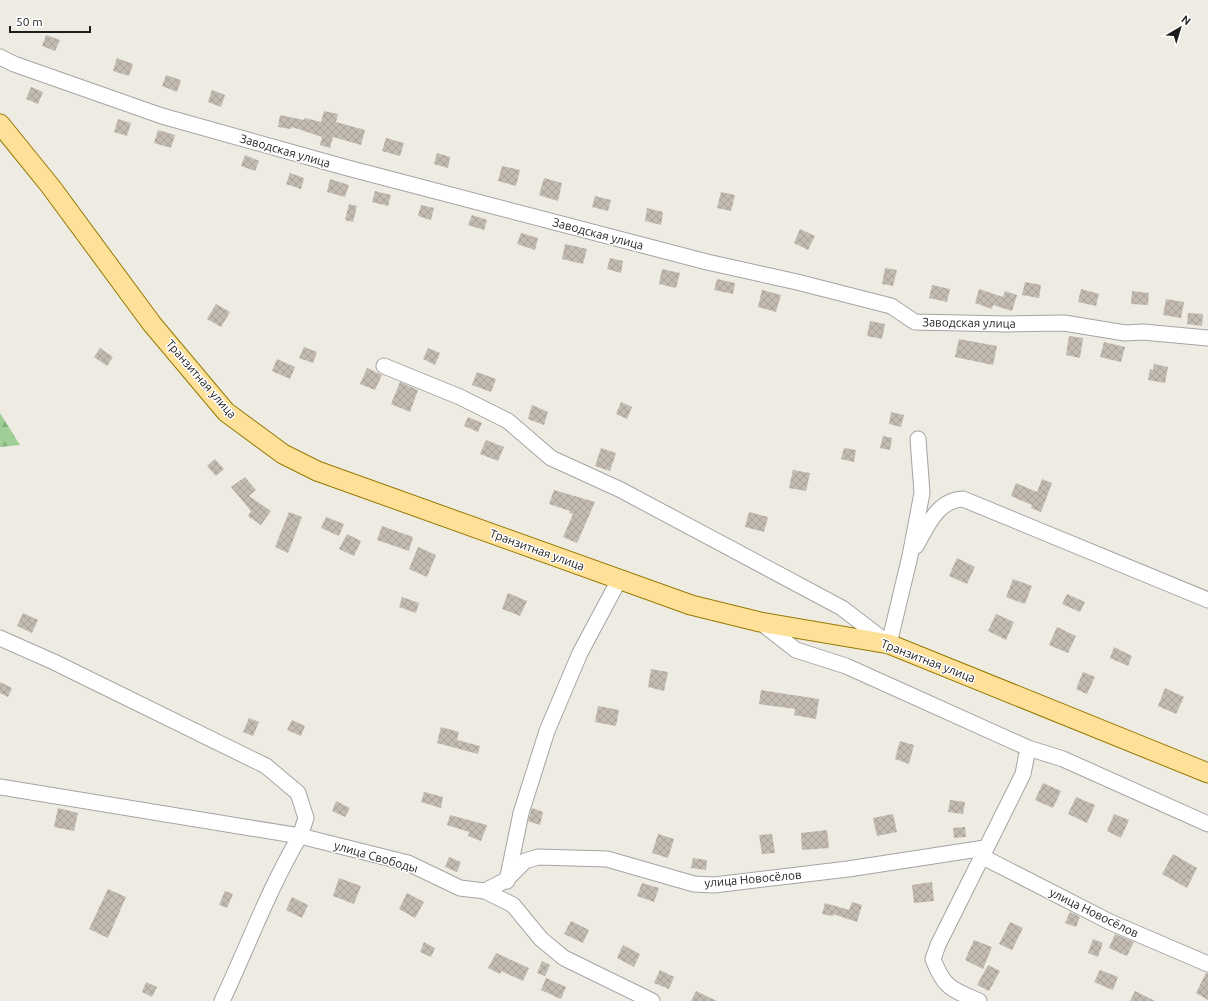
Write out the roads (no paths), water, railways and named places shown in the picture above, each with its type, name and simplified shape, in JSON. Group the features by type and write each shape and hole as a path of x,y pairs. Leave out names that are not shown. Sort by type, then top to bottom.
{"main road":[{"name":"Транзитная улица","path":"0,124 51,187 152,324 226,412 253,434 284,454 317,471 691,605 760,622 889,644 1208,773"}],"street":[{"name":"Заводская улица","path":"0,58 169,118 344,167 529,216 707,262 797,282 891,306 915,322 1007,324 1064,323 1125,333 1143,332 1208,338"},
{"path":"384,366 460,397 508,421 551,458 621,490 842,608 889,644 910,556 922,493 918,439"},
{"path":"910,556 934,516 945,504 954,499 962,499 1208,600"},
{"path":"514,905 506,880 521,813 547,731 580,653 619,580"},
{"path":"760,622 796,650 846,666 1028,748 1063,759 1208,824"},
{"path":"0,638 54,662 266,766 298,792 306,818 300,836 279,871 222,1001"},
{"path":"979,1001 955,991 941,978 933,959 938,944 1023,774 1028,748"},
{"name":"улица Свободы","path":"0,787 300,836 408,863 460,888 485,891 514,905 541,939 564,958 652,1001"},
{"name":"улица Новосёлов","path":"485,891 506,880 525,861 538,857 607,859 694,884 714,885 848,870 983,852 1110,922 1208,964"}]}
